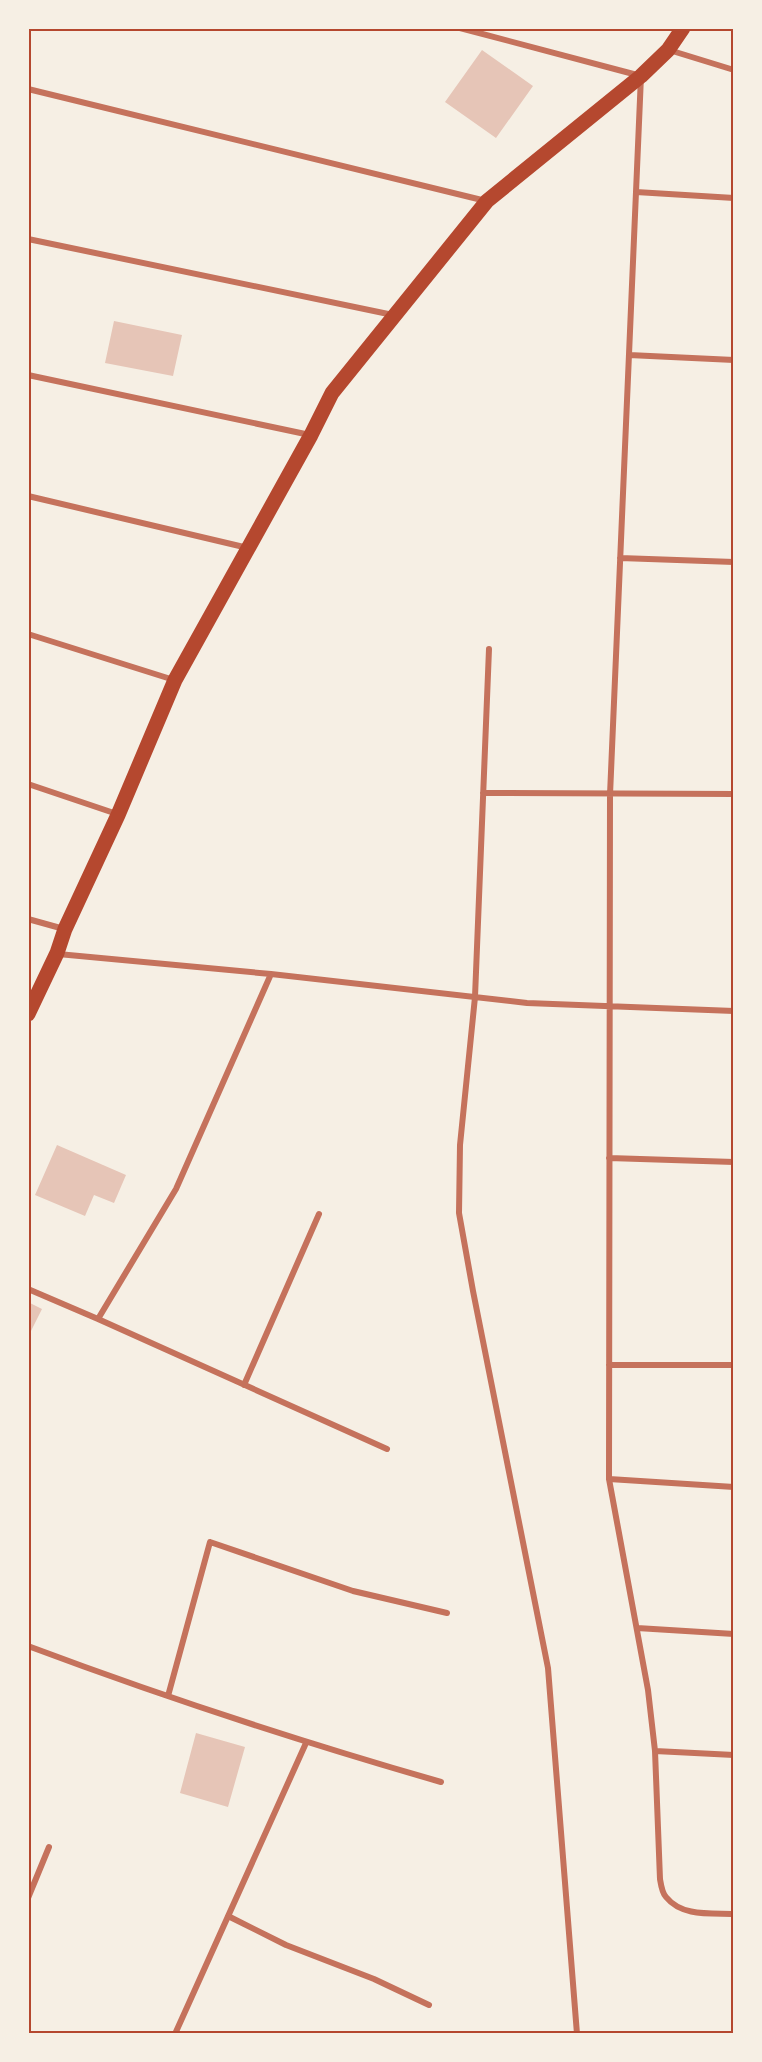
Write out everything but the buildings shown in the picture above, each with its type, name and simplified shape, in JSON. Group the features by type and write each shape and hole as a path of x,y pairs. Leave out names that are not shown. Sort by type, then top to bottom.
{"main road":[{"path":"28,1014 57,953 64,929 118,814 175,680 332,393 487,201 641,76 668,50 683,28"}],"street":[{"path":"460,28 641,76 610,795 609,1479 648,1690 655,1751 660,1879 664,1896 676,1907 692,1912 734,1914"},
{"path":"668,50 734,70"},
{"path":"28,89 487,201"},
{"path":"636,192 734,198"},
{"path":"28,239 394,315"},
{"path":"629,355 734,360"},
{"path":"28,375 311,435"},
{"path":"28,496 248,549"},
{"path":"620,558 734,562"},
{"path":"28,634 175,680"},
{"path":"489,650 475,997 460,1145 459,1213 548,1668 577,2034"},
{"path":"28,784 118,814"},
{"path":"483,793 734,794"},
{"path":"28,919 64,929"},
{"path":"57,953 271,974 526,1003 734,1011"},
{"path":"98,1319 176,1189 271,974"},
{"path":"609,1158 734,1161"},
{"path":"244,1385 319,1214"},
{"path":"28,1289 387,1449"},
{"path":"609,1365 734,1365"},
{"path":"609,1479 734,1487"},
{"path":"168,1696 210,1542 353,1591 447,1613"},
{"path":"637,1628 734,1634"},
{"path":"28,1646 306,1743 441,1782"},
{"path":"175,2034 306,1743"},
{"path":"655,1751 734,1755"},
{"path":"28,1898 49,1847"},
{"path":"228,1916 286,1945 374,1979 429,2006"}]}
